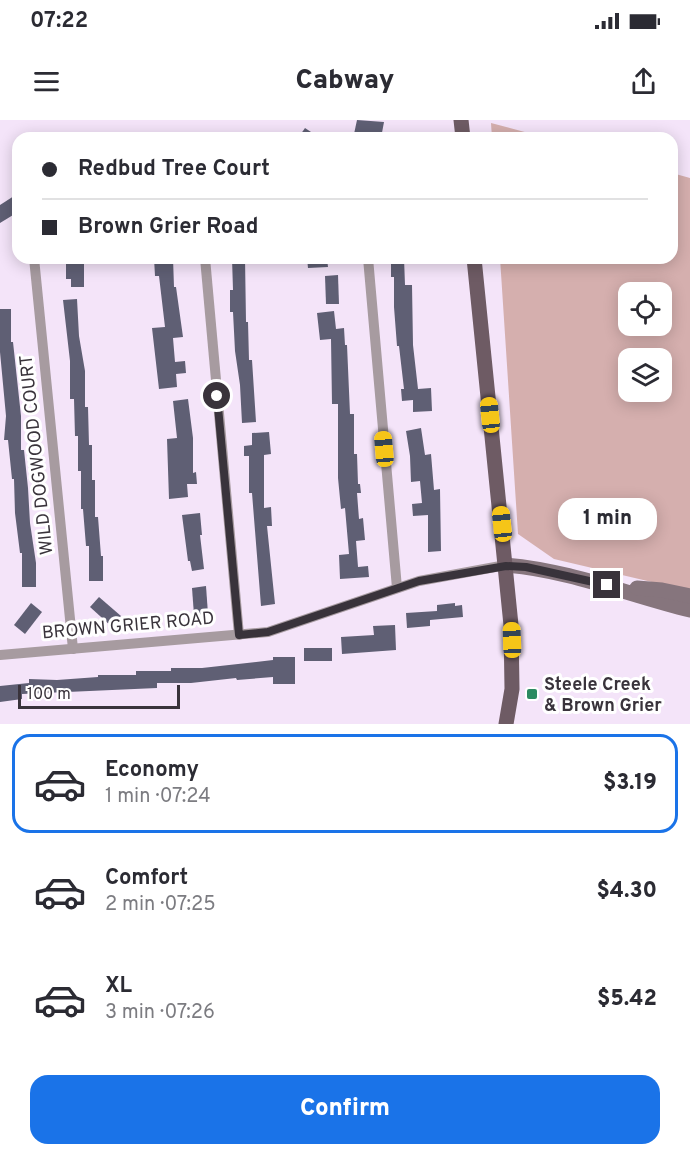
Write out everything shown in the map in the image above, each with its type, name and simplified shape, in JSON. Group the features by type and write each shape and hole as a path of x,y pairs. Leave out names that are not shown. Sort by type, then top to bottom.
{"main road":[{"path":"475,264 506,566 512,656 512,694 506,724"},
{"name":"BROWN GRIER ROAD","path":"506,566 526,567 607,585 690,610"},
{"name":"BROWN GRIER ROAD","path":"607,585 662,590 690,596"}],"street":[{"name":"WILD DOGWOOD COURT","path":"35,264 73,649"},
{"path":"206,264 239,635"},
{"path":"369,264 397,588"},
{"name":"BROWN GRIER ROAD","path":"0,655 268,632 435,577 506,566"}],"shaded area":[{"path":"491,123 525,132 492,132"},
{"path":"678,175 690,178 690,591 554,559 518,534 500,264 678,264"}],"building":[{"path":"357,120 384,122 382,132 354,132"},
{"path":"12,197 12,216 0,223 0,205"},
{"path":"66,264 84,264 84,287 71,287 71,279 66,279"},
{"path":"154,264 173,264 174,287 176,287 183,337 173,338 175,362 185,361 186,373 176,374 177,387 159,389 152,328 165,327 159,276 155,276"},
{"path":"232,264 245,264 246,322 248,322 249,360 252,360 256,422 242,423 233,312 230,312 230,290 233,290"},
{"path":"308,264 328,264 328,267 308,268"},
{"path":"391,264 404,264 405,285 412,285 413,345 418,389 431,388 432,411 413,412 413,400 402,401 401,389 404,389 399,346 397,346 394,277 391,277"},
{"path":"338,275 339,304 326,304 325,276"},
{"path":"77,299 79,336 85,371 85,407 88,407 89,445 92,445 92,480 95,480 95,517 98,517 101,556 103,556 103,581 89,581 89,546 86,546 83,509 81,509 81,471 78,471 78,436 75,436 74,399 70,399 70,361 63,300"},
{"path":"0,309 11,309 11,342 13,342 21,416 21,450 24,450 36,563 36,587 22,587 22,553 20,553 15,513 14,479 12,479 8,440 4,440 6,416 0,352"},
{"path":"334,311 336,329 344,328 345,345 347,345 350,414 354,414 354,454 357,454 358,484 360,484 361,493 357,493 359,519 363,518 365,540 356,541 358,567 368,566 369,577 340,579 339,555 349,554 345,508 341,509 338,478 338,404 332,404 331,339 320,340 317,313"},
{"path":"188,399 193,438 193,473 196,472 197,484 187,484 188,497 169,499 167,439 177,438 173,401"},
{"path":"421,428 425,455 431,454 434,490 440,489 441,551 428,552 428,515 413,516 412,504 422,503 420,481 411,482 406,431"},
{"path":"269,432 271,454 264,455 264,508 271,507 272,526 267,526 275,604 261,606 252,493 249,493 249,456 244,456 244,446 252,445 252,433"},
{"path":"200,513 204,569 192,571 190,561 188,561 182,515"},
{"path":"206,586 208,614 194,615 192,588"},
{"path":"99,597 121,616 111,626 90,607"},
{"path":"31,603 42,612 25,634 14,625"},
{"path":"455,603 455,606 462,605 463,617 430,620 430,626 407,628 406,613 437,611 437,605"},
{"path":"395,625 396,650 342,654 341,637 374,635 373,626"},
{"path":"304,648 332,648 332,661 304,661"},
{"path":"273,657 295,657 295,684 273,684 273,677 237,680 236,678 191,683 157,683 157,688 22,694 22,699 0,702 0,686 29,683 29,679 57,680 98,677 98,675 136,675 136,671 202,668 273,660"}],"place":[{"name":"Steele Creek & Brown Grier","path":"532,694"}],"route":[{"path":"217,396 239,635 268,632 419,581 506,566 526,567 607,585"}]}
